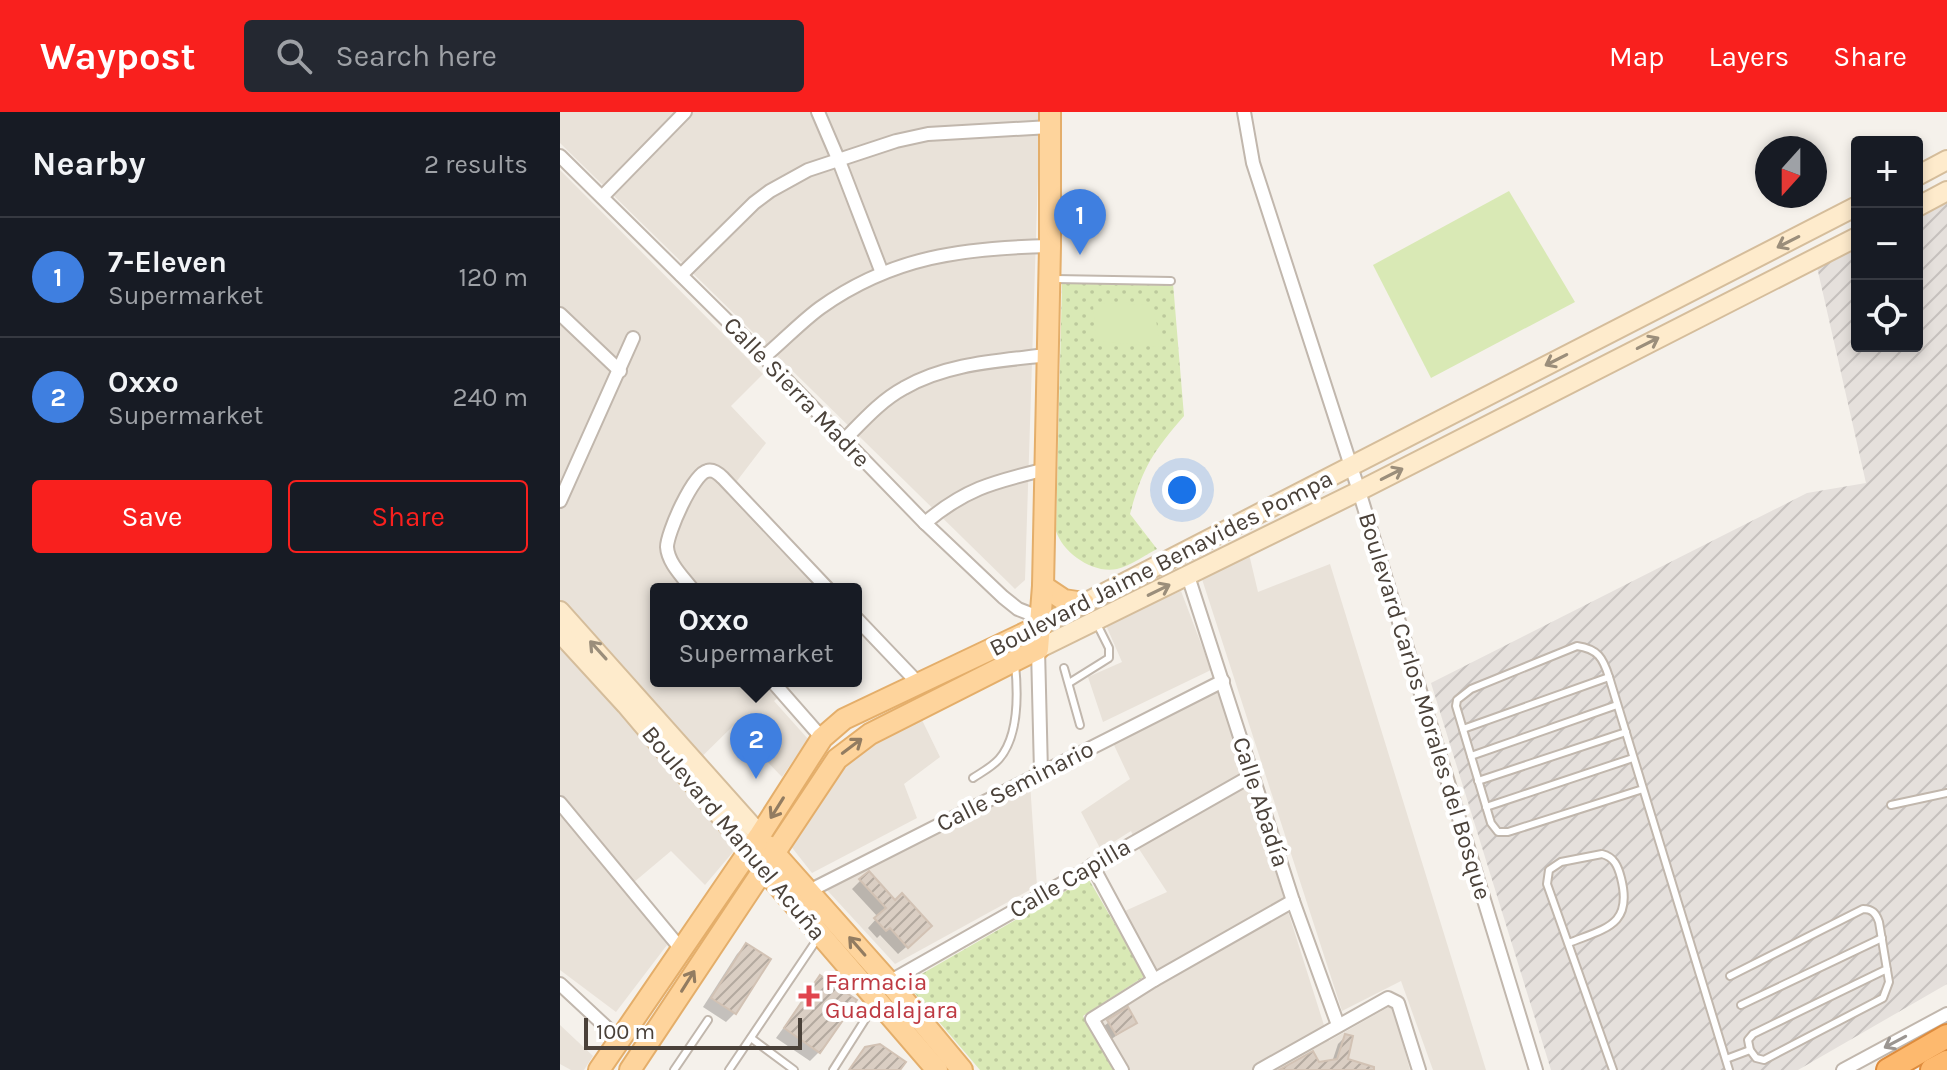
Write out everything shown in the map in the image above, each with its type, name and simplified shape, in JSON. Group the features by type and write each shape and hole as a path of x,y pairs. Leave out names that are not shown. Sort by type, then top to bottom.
{"highway":[{"path":"1888,1070 1947,1036"},
{"path":"1932,1070 1947,1062"}],"main road":[{"path":"1038,649 1046,469 1050,119"},
{"path":"1043,586 1064,600 1084,603"},
{"name":"Boulevard Jaime Benavides Pompa","path":"608,1058 822,738 844,719 1041,622"},
{"name":"Boulevard Jaime Benavides Pompa","path":"631,1070 837,759 870,734 1038,649"},
{"name":"Boulevard Manuel Acuña","path":"754,843 820,935 937,1070"},
{"name":"Boulevard Manuel Acuña","path":"769,862 809,891 962,1070"}],"street":[{"path":"602,197 685,112"},
{"path":"818,112 882,273"},
{"name":"Boulevard Carlos Morales del Bosque","path":"1244,112 1253,163 1359,491 1536,1070"},
{"path":"681,275 732,223 770,191 808,170 896,141 928,134 1050,119"},
{"name":"Calle Sierra Madre","path":"560,156 764,357 925,523 1003,597 1041,622"},
{"path":"1923,173 1947,160"},
{"path":"1923,204 1947,191"},
{"name":"Boulevard Jaime Benavides Pompa","path":"1041,622 1084,603 1853,208"},
{"name":"Boulevard Jaime Benavides Pompa","path":"1038,649 1359,491 1851,240"},
{"path":"764,357 817,310 882,273 959,250 1050,246"},
{"path":"560,314 620,371"},
{"path":"560,501 633,338"},
{"path":"843,441 890,397 924,378 967,365 1047,355"},
{"path":"925,523 947,504 974,489 1046,469"},
{"path":"687,583 672,563 667,547 669,534 700,474 712,471 723,478 822,583"},
{"name":"Calle Abadía","path":"1188,576 1251,776 1338,1025"},
{"name":"Boulevard Manuel Acuña","path":"560,611 613,667 693,763 754,843"},
{"path":"862,624 919,684"},
{"name":"Boulevard Manuel Acuña","path":"560,633 754,843"},
{"path":"1038,649 1041,772"},
{"name":"Calle Seminario","path":"809,891 1223,681"},
{"path":"777,687 822,738"},
{"name":"Calle Capilla","path":"889,982 1251,776"},
{"path":"560,803 681,949"},
{"path":"1092,865 1154,980"},
{"path":"1122,1070 1092,1019 1293,901"},
{"path":"560,984 608,1058"},
{"path":"1260,1070 1388,998 1398,1003 1419,1070"},
{"path":"1843,1070 1947,1014"}],"lane":[{"path":"1050,279 1171,281"},
{"path":"1069,683 1109,658 1109,648 1096,621"},
{"path":"1643,789 1502,833 1493,827 1486,807 1456,706 1457,700 1462,694 1577,646 1601,655 1626,732 1729,1070"},
{"path":"973,778 998,760 1008,744 1015,716 1017,687 1014,661"},
{"path":"1064,668 1080,725"},
{"path":"1463,729 1609,677"},
{"path":"1471,756 1617,705"},
{"path":"1478,781 1626,732"},
{"path":"1486,807 1633,758"},
{"path":"1891,805 1947,793"},
{"path":"1569,943 1608,927 1622,914 1626,901 1623,884 1617,865 1608,855 1561,862 1549,870 1547,884 1613,1070"},
{"path":"1730,976 1863,909 1877,916 1882,938 1887,969 1889,988 1878,1002 1764,1060 1756,1058 1748,1040 1761,1029 1887,969"},
{"path":"729,1070 820,935"},
{"path":"1741,1005 1882,938"},
{"path":"833,1070 877,1001"},
{"path":"674,1070 708,1020"},
{"path":"751,1038 794,1070"},
{"path":"1726,1059 1750,1050"}],"shaded area":[{"path":"560,112 1040,112 1025,580 1015,589 560,143"},
{"path":"560,170 763,374 731,406 766,443 727,494 811,583 650,583 650,687 789,687 774,701 808,739 782,777 733,726 678,780 730,841 733,852 705,885 671,851 627,888 667,945 616,1012 560,970"},
{"path":"1947,201 1947,984 1798,1070 1551,1070 1431,683 1807,493 1866,483 1817,267 1851,250 1851,352 1923,352 1923,213"},
{"path":"1249,554 1258,592 1330,564 1486,1070 1433,1070 1401,981 1342,1011 1201,576"},
{"path":"1181,591 1211,670 1103,722 1088,677 1122,662 1105,623"},
{"path":"1217,687 1329,1041 1392,1005 1410,1070 1126,1070 1098,1022 1164,983 1125,911 1167,892 1131,831 1101,850 1081,812 1130,779 1113,743"},
{"path":"922,720 940,757 904,784 917,818 812,873 790,845 845,759"},
{"path":"1030,783 1037,886 895,964 827,890"},
{"path":"560,1025 593,1056 584,1070 571,1070 560,1064"}],"green space":[{"path":"1509,191 1575,302 1431,378 1373,265"},
{"path":"1062,283 1173,283 1184,416 1150,461 1130,514 1157,549 1117,569 1098,568 1080,560 1065,547 1056,531"},
{"path":"1093,303 1153,305 1161,347 1096,341"},
{"path":"1088,878 1145,976 1083,1016 1114,1070 980,1070 906,983"}],"building":[{"path":"869,871 895,900 902,893 932,926 908,948 890,928 886,931 874,918 886,908 859,879"},
{"path":"746,943 771,959 736,1014 711,998"},
{"path":"820,975 857,1000 820,1053 784,1028"},
{"path":"1128,1007 1137,1023 1116,1035 1107,1020"},
{"path":"1345,1034 1353,1036 1348,1059 1374,1067 1374,1070 1279,1070 1313,1051 1319,1062 1337,1059"},
{"path":"880,1044 906,1062 900,1070 849,1070 865,1047"}],"place":[{"name":"7-Eleven","path":"1080,255"},
{"name":"Oxxo","path":"756,779"},
{"name":"Farmacia Guadalajara","path":"809,996"}]}
